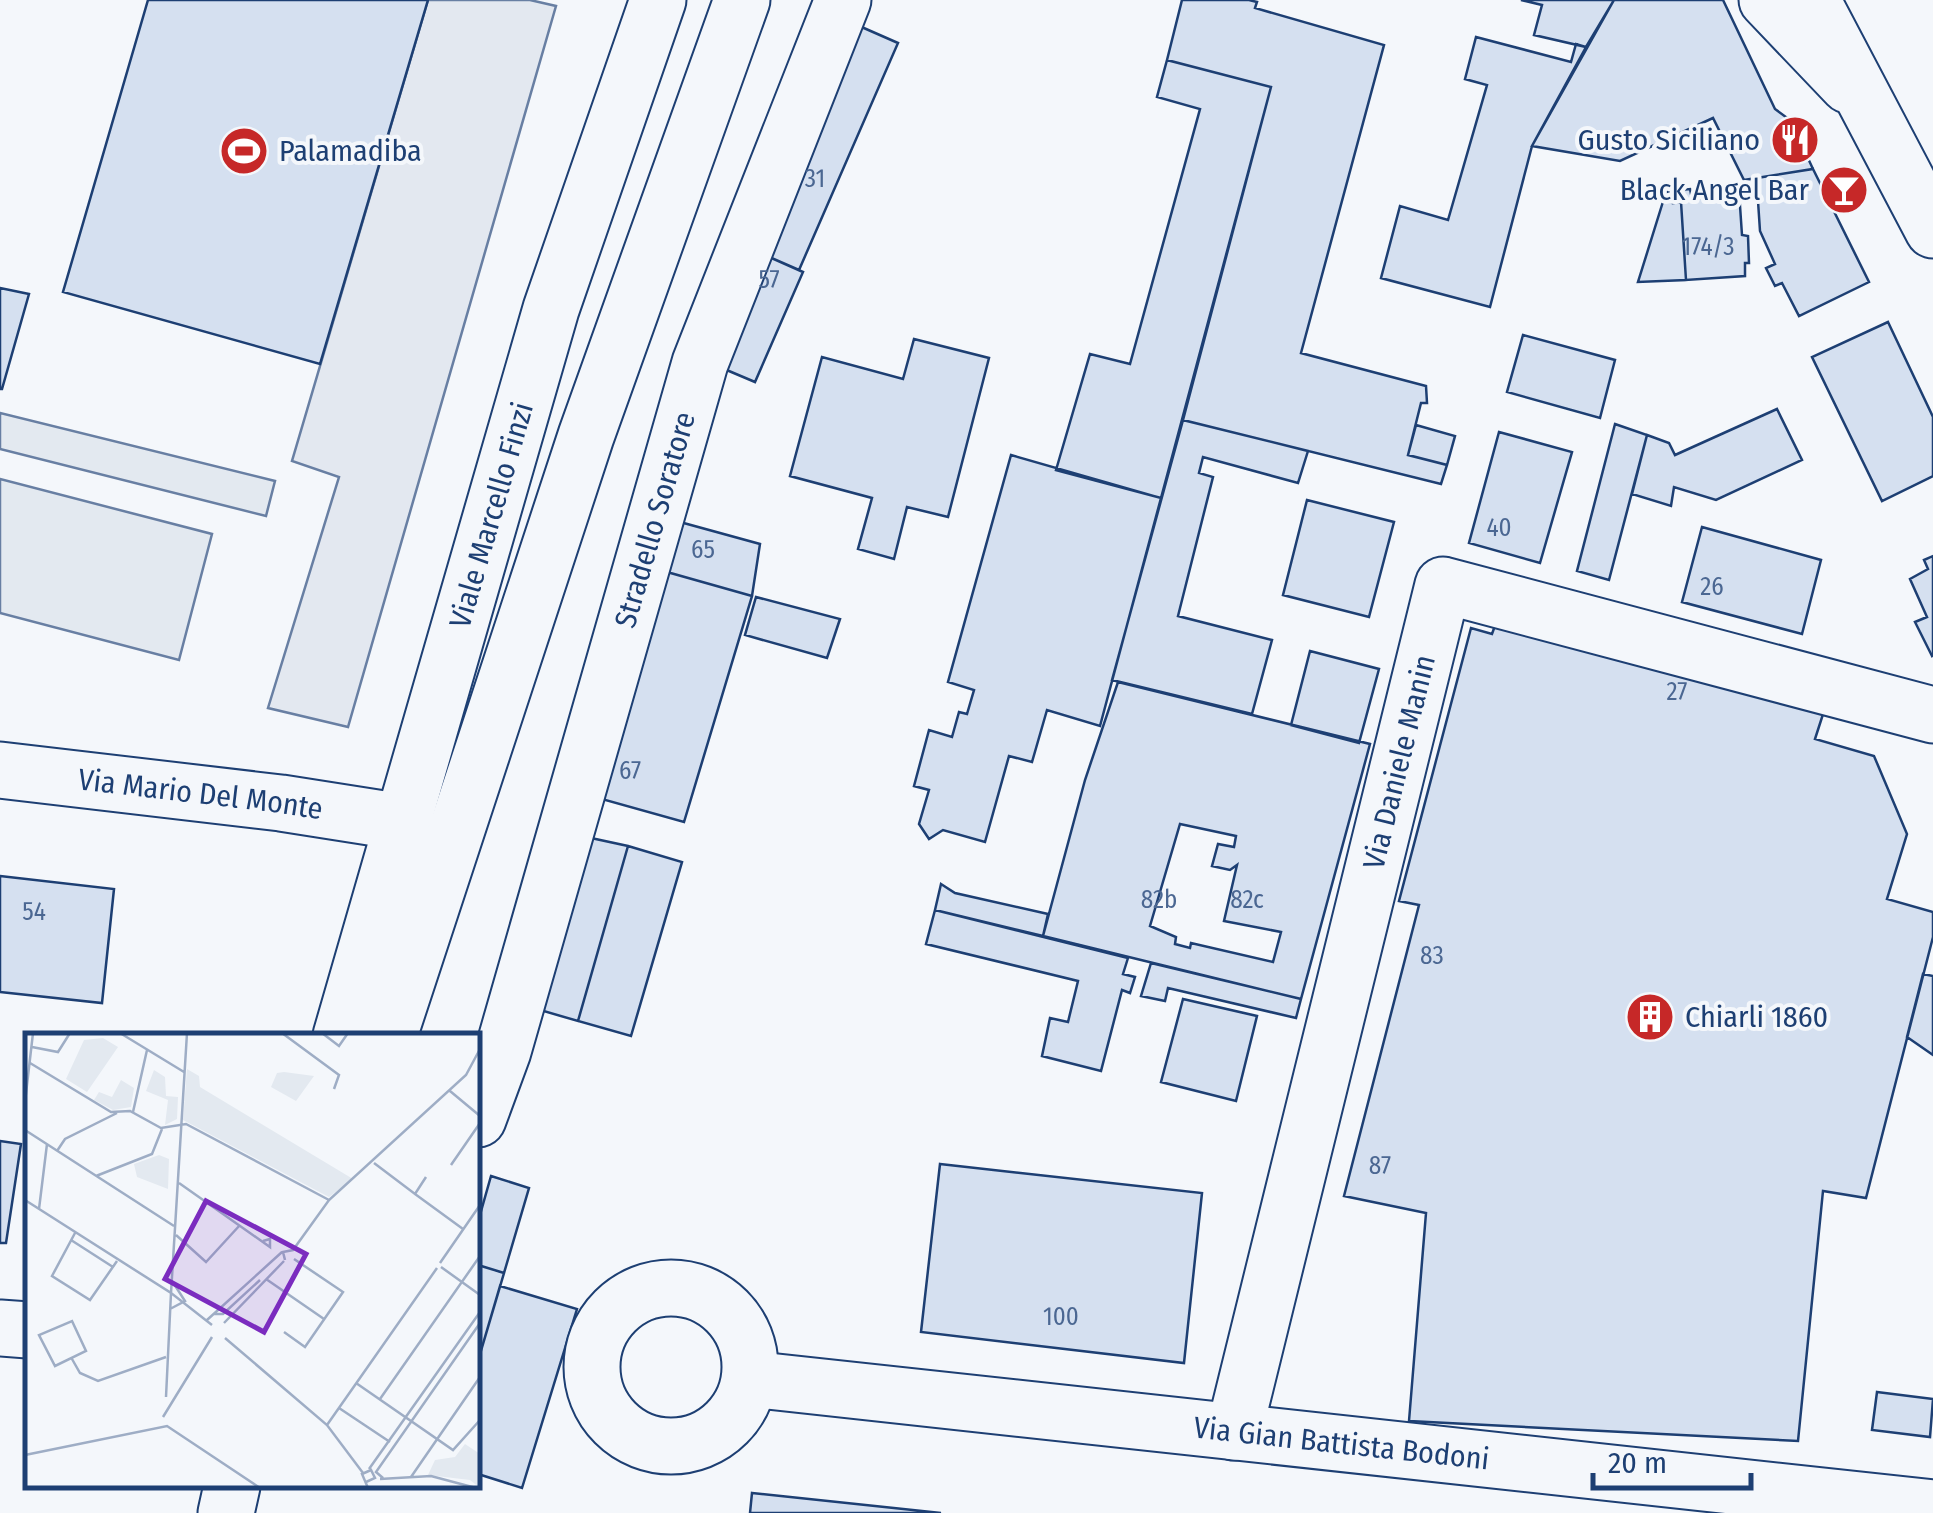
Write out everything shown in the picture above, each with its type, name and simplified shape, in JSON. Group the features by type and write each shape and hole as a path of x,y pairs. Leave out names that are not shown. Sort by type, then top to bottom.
{"street":[{"name":"Viale Marcello Finzi","path":"341,1033 551,309 658,0"},
{"path":"390,1033 586,436 742,0"},
{"name":"Stradello Soratore","path":"480,1111 700,363 844,0"},
{"path":"1767,0 1859,97"},
{"path":"1812,0 1859,97 1933,230"},
{"name":"Via Daniele Manin","path":"1234,1432 1443,585 1933,715"},
{"name":"Via Mario Del Monte","path":"0,770 281,803 402,822"},
{"path":"0,1328 25,1330"},
{"name":"Via Gian Battista Bodoni","path":"750,1378 1933,1508"},
{"path":"226,1513 232,1488"}],"shaded area":[{"path":"428,0 530,0 556,6 348,727 268,708 339,477 292,461"},
{"path":"0,413 275,481 266,516 0,449"},
{"path":"0,479 212,534 179,660 0,613"}],"building":[{"name":"Palamadiba","path":"148,0 428,0 320,364 63,292"},
{"path":"1182,0 1249,0 1257,2 1255,8 1384,45 1301,353 1426,386 1427,403 1421,403 1408,455 1447,465 1441,484 1183,420 1271,87 1167,60"},
{"path":"1521,0 1614,0 1586,47 1534,35 1542,5"},
{"path":"1614,0 1723,0 1775,109 1790,120 1813,169 1744,180 1713,118 1620,161 1532,146"},
{"path":"857,25 898,43 799,270 758,252"},
{"path":"1476,37 1571,62 1576,44 1586,47 1532,146 1490,307 1381,278 1400,206 1448,220 1487,85 1465,79"},
{"path":"1167,60 1271,87 1161,498 1056,470 1090,354 1130,364 1200,109 1157,97"},
{"path":"1813,169 1869,282 1799,316 1782,283 1775,286 1766,268 1775,264 1760,231 1757,186 1749,189 1744,180"},
{"path":"1690,189 1691,194 1739,191 1742,235 1748,236 1749,263 1745,263 1745,276 1686,280 1681,202 1673,203 1672,191"},
{"path":"1672,191 1673,203 1681,202 1686,280 1638,282 1666,192"},
{"path":"758,252 803,272 755,382 710,363"},
{"path":"0,288 29,294 2,389 0,389"},
{"path":"1888,322 1933,417 1933,476 1882,501 1812,357"},
{"path":"1523,335 1615,360 1600,418 1507,392"},
{"path":"914,339 989,358 948,517 907,507 894,559 858,549 872,498 790,476 822,357 903,379"},
{"path":"1777,409 1802,460 1716,500 1674,487 1671,506 1632,494 1647,435 1669,443 1675,455"},
{"path":"1183,420 1308,451 1298,483 1203,457 1199,473 1213,477 1178,616 1272,640 1252,714 1112,680"},
{"path":"1615,424 1647,435 1609,580 1577,571"},
{"path":"1416,425 1455,436 1447,465 1408,455"},
{"path":"1499,432 1572,452 1540,563 1469,543"},
{"path":"1011,455 1161,498 1100,726 1047,710 1032,762 1009,756 985,842 943,830 929,839 919,824 929,790 914,786 929,730 952,737 959,712 967,714 974,690 948,682"},
{"path":"1307,500 1394,522 1369,617 1283,595"},
{"path":"680,522 760,544 752,596 667,572"},
{"path":"1702,527 1821,560 1802,634 1682,602"},
{"path":"1933,556 1932,656 1915,622 1927,617 1910,579 1928,569 1924,560"},
{"path":"667,572 752,596 684,822 598,798"},
{"path":"756,597 840,619 827,658 745,635"},
{"name":"Chiarli 1860","path":"1497,620 1826,705 1815,739 1874,756 1907,834 1887,899 1933,912 1933,937 1866,1198 1823,1191 1798,1441 1409,1421 1426,1213 1344,1196 1419,905 1399,901 1471,628 1492,634"},
{"path":"1310,651 1379,669 1359,743 1291,725"},
{"path":"1118,682 1370,744 1301,999 1043,936 1085,780","holes":["1180,824 1236,836 1234,847 1218,844 1212,866 1230,870 1237,865 1224,921 1281,932 1273,962 1191,943 1190,948 1175,944 1176,937 1150,926"]},
{"path":"591,838 628,846 578,1021 540,1010"},
{"path":"628,846 682,862 631,1036 578,1021"},
{"path":"0,876 114,889 102,1003 0,992"},
{"path":"941,884 955,893 1048,914 1043,936 935,910"},
{"path":"935,910 1128,958 1123,974 1135,977 1130,993 1122,990 1101,1071 1042,1056 1050,1018 1068,1022 1078,981 926,944"},
{"path":"1151,963 1301,999 1296,1018 1168,988 1165,1001 1141,996"},
{"path":"1923,974 1933,976 1933,1055 1907,1037"},
{"path":"1183,999 1257,1016 1236,1101 1161,1082"},
{"path":"0,1141 21,1144 6,1243 0,1243"},
{"path":"940,1164 1202,1193 1184,1363 921,1332"},
{"path":"491,1176 529,1188 504,1273 480,1266 480,1215"},
{"path":"480,1266 504,1273 480,1354"},
{"path":"500,1286 577,1309 522,1488 480,1475 480,1354"},
{"path":"1877,1392 1933,1399 1930,1437 1872,1430"},
{"path":"752,1493 941,1513 750,1513"}],"place":[{"name":"Gusto Siciliano","path":"1795,140"},
{"name":"Palamadiba","path":"244,151"},
{"name":"Black Angel Bar","path":"1844,190"},
{"name":"Chiarli 1860","path":"1650,1017"}]}
